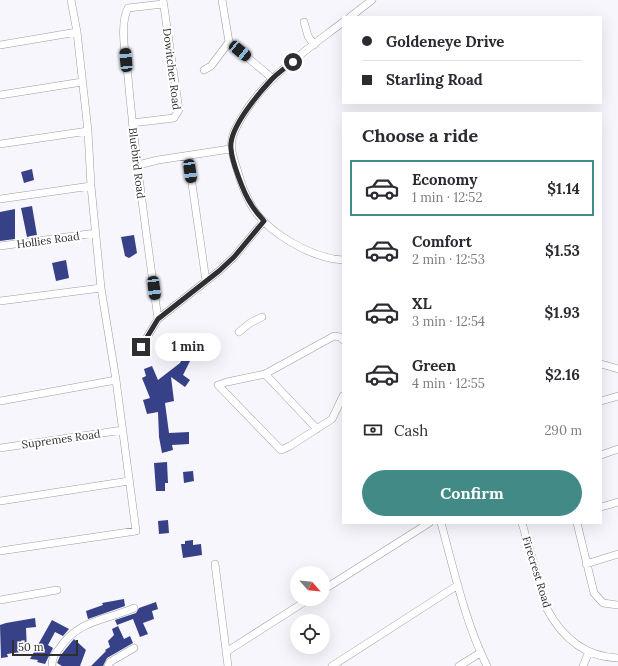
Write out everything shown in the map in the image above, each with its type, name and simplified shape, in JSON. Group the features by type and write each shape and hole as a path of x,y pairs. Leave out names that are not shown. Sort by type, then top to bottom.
{"street":[{"path":"0,551 136,531 116,380 101,288 91,186 88,131 77,32 71,0"},
{"path":"222,0 229,42 272,78"},
{"path":"351,16 372,0"},
{"name":"Bluebird Road","path":"158,319 132,123 124,33 125,13 128,8 163,2"},
{"name":"Dowitcher Road","path":"132,123 174,118 179,110 163,2"},
{"path":"304,22 308,36 314,45"},
{"path":"342,23 272,78 236,128 230,149 241,183 250,204 264,221 284,237 316,255 342,260"},
{"path":"0,45 77,32"},
{"path":"204,70 211,66 229,42"},
{"path":"0,95 82,82"},
{"path":"0,144 88,131"},
{"path":"138,165 230,149"},
{"path":"188,156 206,281"},
{"path":"0,199 91,186"},
{"path":"141,347 158,319 234,257 264,221"},
{"name":"Hollies Road","path":"0,246 96,233"},
{"path":"0,301 101,288"},
{"path":"239,332 250,323 262,317"},
{"path":"342,339 340,336 334,336 265,374 227,382 218,386 281,450 317,430 332,419 342,398"},
{"path":"602,364 618,369"},
{"path":"265,374 317,430"},
{"path":"0,401 116,380"},
{"path":"602,402 618,396"},
{"name":"Supremes Road","path":"0,448 123,430"},
{"path":"602,455 618,449"},
{"path":"0,501 129,481"},
{"path":"602,507 618,502"},
{"path":"330,586 427,524"},
{"path":"441,524 458,585 480,652 487,666"},
{"name":"Firecrest Road","path":"522,524 547,609 568,638 589,652 604,658 618,658"},
{"path":"577,524 594,593 603,603 618,605"},
{"path":"586,564 618,554"},
{"path":"215,564 228,666"},
{"path":"332,666 458,585"},
{"path":"0,600 56,590"},
{"path":"226,652 298,606"},
{"path":"52,666 52,659 63,642 78,628 134,608"},
{"path":"108,666 110,662 134,648"},
{"path":"459,666 480,652"},
{"path":"583,666 589,652"}],"building":[{"path":"32,169 34,180 24,183 21,172"},
{"path":"32,206 37,235 27,237 21,208"},
{"path":"15,209 15,239 0,241 0,212"},
{"path":"134,235 137,253 129,258 125,256 121,237"},
{"path":"66,260 69,278 56,281 52,263"},
{"path":"189,338 198,344 199,342 209,349 203,357 194,353 183,375 190,380 185,387 171,377 174,401 165,403 169,433 189,432 189,444 172,445 173,450 162,453 159,437 158,412 147,414 143,400 150,398 142,378 146,376 144,369 152,366 158,380 180,363 188,348 184,346"},
{"path":"167,462 168,483 165,483 165,491 156,491 154,463"},
{"path":"193,471 194,481 184,483 183,472"},
{"path":"168,520 169,533 159,534 158,521"},
{"path":"193,540 193,545 201,544 202,555 183,558 181,544 185,544 185,541"},
{"path":"124,599 125,606 88,619 86,611 103,605 102,603"},
{"path":"156,602 158,609 152,611 154,619 143,623 148,634 140,637 133,619 117,625 115,620 136,613 139,608"},
{"path":"35,618 36,627 26,628 27,651 7,654 8,657 1,658 0,625"},
{"path":"52,620 69,629 63,636 55,632 48,645 53,648 45,664 37,662 38,660 30,659"},
{"path":"118,626 124,639 130,636 133,643 107,658 103,666 91,666 106,651 105,650 110,647 108,641 114,635 112,629"},
{"path":"74,639 86,650 80,666 62,666 57,663 60,656"}],"route":[{"path":"141,347 158,319 219,271 234,257 264,221 250,204 241,183 230,149 232,138 236,128 247,111 272,78 293,62"}]}
